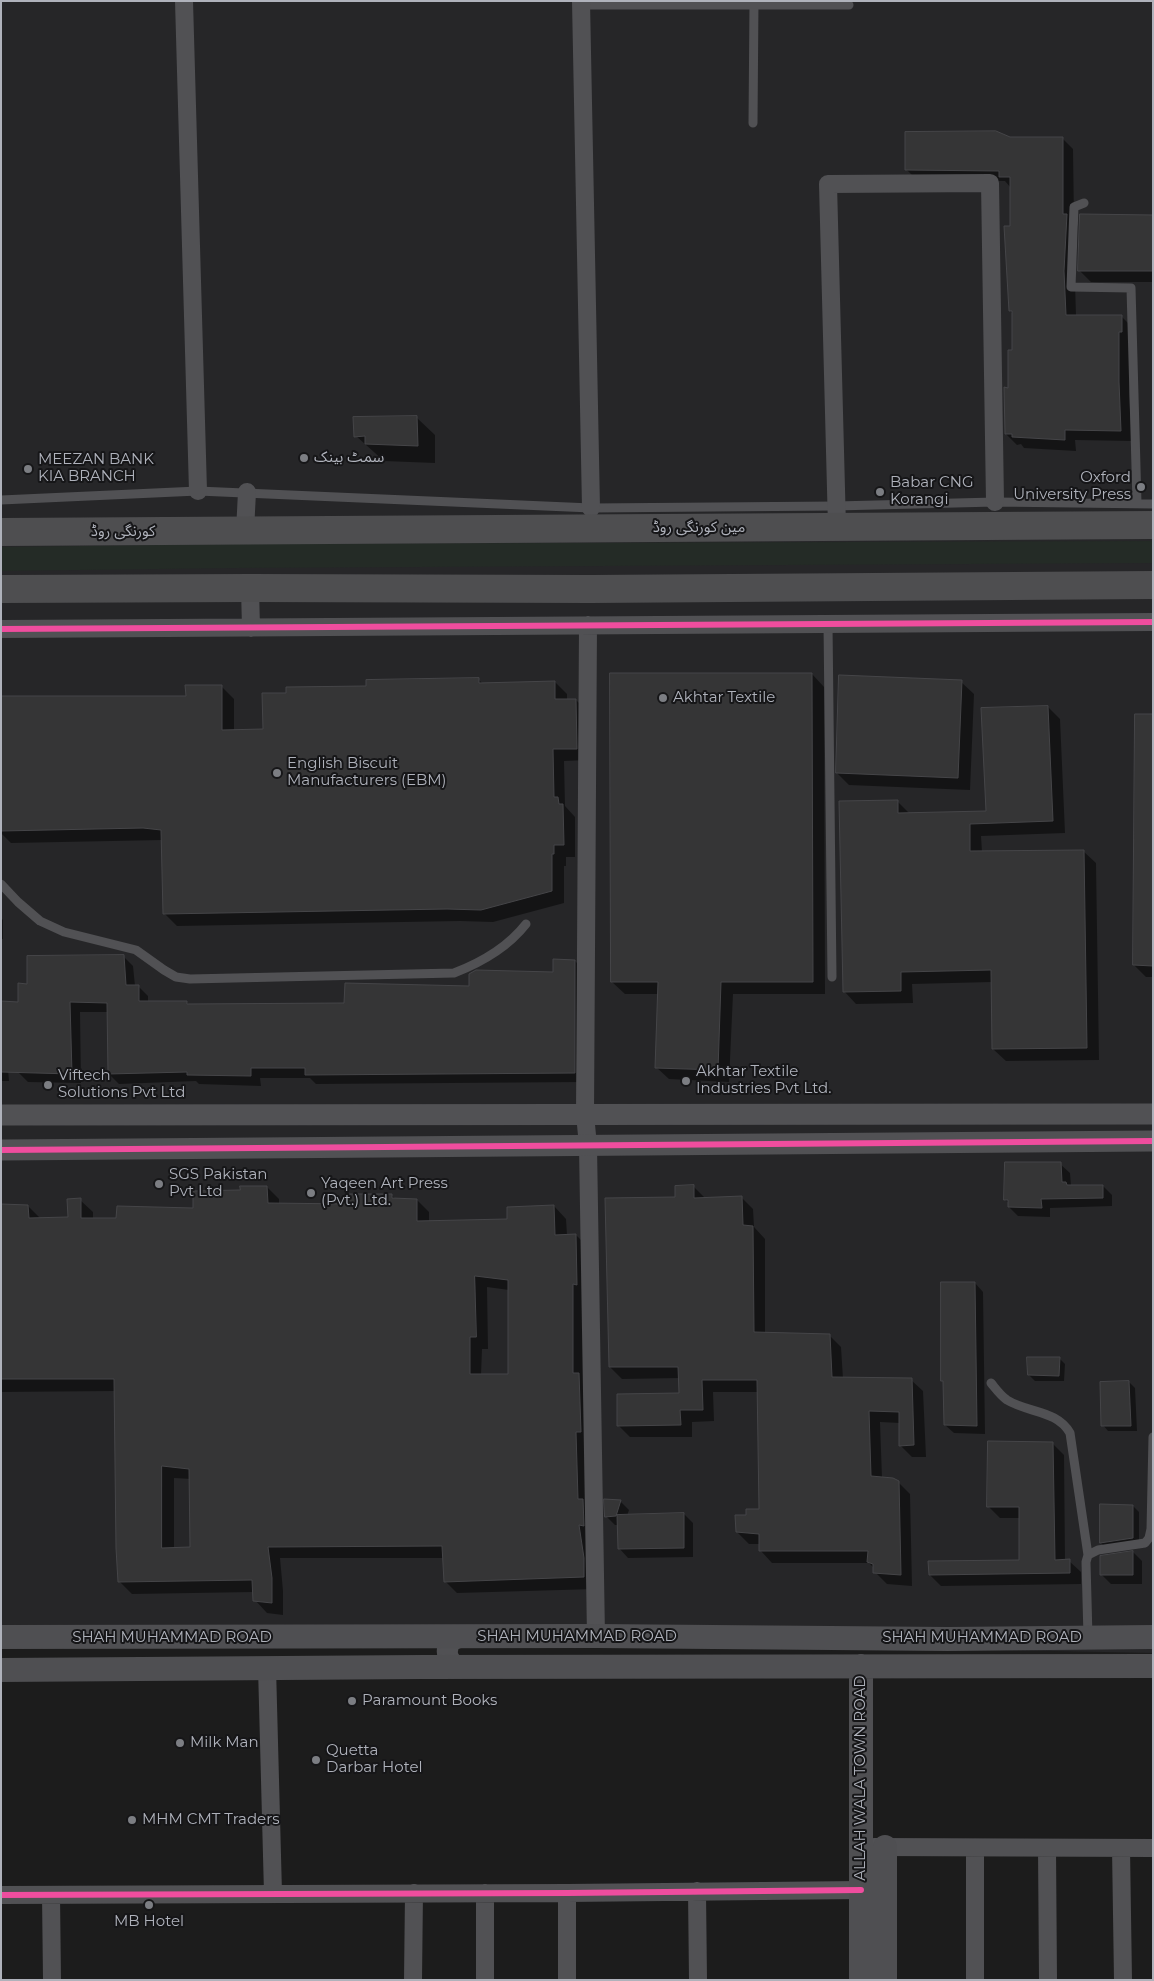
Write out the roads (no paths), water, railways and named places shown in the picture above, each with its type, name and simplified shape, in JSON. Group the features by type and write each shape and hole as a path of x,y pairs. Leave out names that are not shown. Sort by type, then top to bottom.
{"main road":[{"name":"مین کورنگی روڈ","path":"245,532 837,516 1145,514"},
{"name":"کورنگی روڈ","path":"1,532 245,532"},
{"path":"1,589 601,589 1153,585"},
{"name":"SHAH MUHAMMAD ROAD","path":"1,1637 596,1636 931,1639 1153,1637"},
{"name":"ALLAH WALA TOWN ROAD","path":"860,1980 865,1666"},
{"name":"SHAH MUHAMMAD ROAD","path":"1,1670 422,1667 1153,1666"},
{"name":"ALLAH WALA TOWN ROAD","path":"885,1848 885,1980"}],"street":[{"path":"184,1 198,491"},
{"path":"581,3 591,508"},
{"path":"837,516 828,184 990,183 995,502"},
{"path":"245,532 246,492"},
{"path":"250,588 251,628"},
{"path":"1,629 1153,622"},
{"path":"588,625 585,1114 588,1146 596,1636"},
{"path":"286,1114 288,1148"},
{"path":"1,1115 1153,1114"},
{"path":"1,1150 1153,1141"},
{"path":"422,1667 432,1662 438,1650 434,1642 426,1637"},
{"path":"460,1637 450,1641 446,1650 449,1660 462,1667"},
{"path":"865,1666 860,1652 865,1642 875,1638"},
{"path":"930,1666 939,1660 940,1654 939,1649 931,1639"},
{"path":"267,1668 273,1893"},
{"path":"861,1847 1153,1848"},
{"path":"975,1848 975,1980"},
{"path":"1048,1848 1048,1980"},
{"path":"1121,1848 1123,1980"},
{"path":"1,1895 861,1890"},
{"path":"697,1891 698,1980"},
{"path":"413,1980 414,1893"},
{"path":"485,1893 485,1980"},
{"path":"567,1893 567,1980"},
{"path":"51,1894 52,1980"}],"lane":[{"path":"581,3 754,2 849,4"},
{"path":"753,123 754,2"},
{"path":"1084,203 1074,208 1071,287 1131,288 1145,514"},
{"path":"1,500 198,491 591,508 837,516 995,502 1145,514"},
{"path":"1145,514 1153,504"},
{"path":"828,624 832,977"},
{"path":"1,884 40,921 64,932 136,950 176,977 190,980 454,973 467,968 515,938 526,924"},
{"path":"991,1382 999,1393 1009,1401 1054,1418 1065,1425 1070,1434 1088,1555 1086,1562 1088,1637"},
{"path":"1088,1555 1098,1550 1145,1543 1149,1538 1151,1529 1153,1437"}],"place":[{"name":"سمٹ بینک","path":"304,458"},
{"name":"MEEZAN BANK KIA BRANCH","path":"28,469"},
{"name":"Oxford University Press","path":"1141,487"},
{"name":"Babar CNG Korangi","path":"880,492"},
{"name":"Akhtar Textile","path":"663,698"},
{"name":"English Biscuit Manufacturers (EBM)","path":"277,773"},
{"name":"Akhtar Textile Industries Pvt Ltd.","path":"686,1081"},
{"name":"Viftech Solutions Pvt Ltd","path":"48,1085"},
{"name":"SGS Pakistan Pvt Ltd","path":"159,1184"},
{"name":"Yaqeen Art Press (Pvt.) Ltd.","path":"311,1193"},
{"name":"Paramount Books","path":"352,1701"},
{"name":"Milk Man","path":"180,1743"},
{"name":"Quetta Darbar Hotel","path":"316,1760"},
{"name":"MHM CMT Traders","path":"132,1820"},
{"name":"MB Hotel","path":"149,1905"}]}
